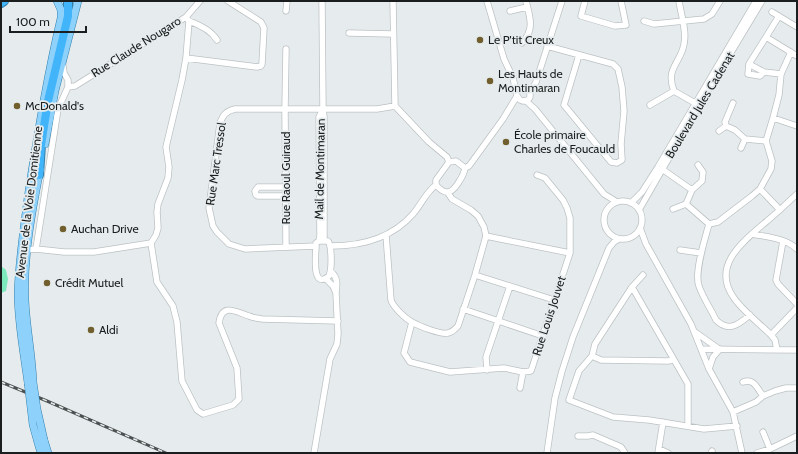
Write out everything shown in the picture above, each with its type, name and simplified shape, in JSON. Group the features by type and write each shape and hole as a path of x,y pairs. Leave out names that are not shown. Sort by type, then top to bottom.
{"highway":[{"path":"39,175 41,145 48,101 68,16 68,1"}],"main road":[{"name":"Avenue de la Voie Domitienne","path":"40,453 41,442 37,410 20,319 18,294 20,258 41,117 50,66 61,18 61,10 57,1"},
{"name":"Avenue de la Voie Domitienne","path":"31,382 25,300 27,250 55,90 78,1"},
{"name":"Avenue de la Voie Domitienne","path":"41,442 48,453"}],"street":[{"name":"Rue Claude Nougaro","path":"68,87 75,86 188,19 200,1"},
{"path":"186,58 261,66 263,25 261,22 228,1"},
{"path":"286,11 287,1"},
{"name":"Mail de Montimaran","path":"322,1 322,109 319,117 320,242 316,276 321,279 326,279"},
{"path":"392,1 395,106 429,142 447,158 449,162"},
{"path":"487,1 504,59 514,78 517,94 535,109 604,194 616,202"},
{"path":"448,193 452,191 464,174 465,168 469,166 510,107 517,94 528,90 536,82 562,1"},
{"path":"585,1 581,16 615,26 626,25 621,1"},
{"path":"679,1 685,36 684,48 673,68 670,77 674,91 695,103"},
{"path":"644,21 654,24 704,19 712,14 720,1"},
{"name":"Boulevard Jules Cadenat","path":"631,203 642,192 756,1"},
{"name":"Boulevard Jules Cadenat","path":"639,210 762,1"},
{"path":"510,12 526,4 531,23 528,37 522,43"},
{"path":"772,12 797,27"},
{"path":"764,72 760,76 748,74 749,64 779,16"},
{"path":"216,40 213,34 188,19 186,58 182,80 167,137 166,147 169,167 168,178 158,204 158,228 151,243 157,282 173,306 177,322 182,381 197,410 203,414 233,405 238,399 237,368 219,323 222,313 228,310 234,309 250,317 262,319 338,321"},
{"path":"349,33 393,34"},
{"path":"766,37 797,56"},
{"path":"548,46 613,64 618,69 622,87 624,111 621,144 622,160 617,163 611,162 564,105 579,55"},
{"name":"Rue Raoul Guiraud","path":"286,49 286,247"},
{"path":"709,224 718,222 752,196 760,189 771,170 772,161 766,141 773,118 781,74 791,52"},
{"name":"Avenue de la Voie Domitienne","path":"27,250 36,250 58,108 68,87 68,80 64,73 63,62"},
{"path":"749,64 764,72 781,74"},
{"path":"514,78 528,90 535,109"},
{"path":"510,107 516,103 529,99 528,90"},
{"path":"650,105 674,91"},
{"path":"726,126 725,122 733,103"},
{"name":"Rue Marc Tressol","path":"320,242 286,247 245,249 229,244 222,238 213,226 209,208 220,123 225,113 230,110 377,109 395,106"},
{"path":"773,118 797,126"},
{"path":"726,126 735,130 744,139 766,141"},
{"path":"719,131 726,126"},
{"path":"741,148 744,139"},
{"path":"330,246 359,244 370,241 399,227 412,215 431,189 436,185 436,180 449,162 456,161 465,168"},
{"path":"673,209 686,204 692,190 702,181 703,172 698,165"},
{"path":"662,170 692,190"},
{"name":"Rue Louis Jouvet","path":"523,372 531,371 570,253 570,218 567,208 563,200 545,178 537,175"},
{"path":"386,234 392,304 412,322 441,333 453,331 458,326 486,236 484,227 478,216 436,185"},
{"path":"286,187 258,187 255,191 256,195 258,196 286,196"},
{"path":"760,189 780,210"},
{"path":"604,194 608,207"},
{"path":"777,350 775,340 771,335 734,300 726,280 726,271 732,255 752,234 797,194"},
{"path":"609,248 619,239 634,236 640,228 642,222 639,210 631,203 622,201 616,202 608,207 603,221 604,226 610,234 619,239"},
{"path":"686,204 709,224"},
{"path":"709,224 701,253 698,278 699,285 716,320 721,324 731,326 738,325 750,315"},
{"path":"640,228 646,244 695,332 709,369 733,412 742,453"},
{"path":"547,453 555,398 562,371 573,338 609,248 610,234"},
{"path":"752,234 783,240 792,244 797,249"},
{"path":"486,236 570,253"},
{"path":"634,236 646,244"},
{"path":"783,240 776,280 797,304"},
{"path":"320,242 328,241 330,246 331,272 326,279 334,286 336,293"},
{"path":"36,250 94,252 151,243"},
{"path":"680,250 701,253"},
{"path":"314,453 330,359 337,344 338,321 336,278 331,272"},
{"path":"475,275 554,300"},
{"path":"643,275 632,288 595,344 592,356 579,371 569,400 613,417 664,422 704,429 737,426"},
{"path":"487,370 486,357 510,286"},
{"path":"632,288 688,384 688,426"},
{"path":"771,335 797,308"},
{"path":"463,309 543,336"},
{"path":"412,322 404,353 410,362 450,372 504,368 523,372 520,388"},
{"path":"695,332 720,349"},
{"path":"709,369 713,357 720,349"},
{"path":"701,350 797,350"},
{"path":"592,356 601,360 673,360"},
{"path":"743,382 748,380 753,382 763,396"},
{"path":"733,412 756,402 763,396 786,388 797,388"},
{"path":"664,422 658,451 668,453"},
{"path":"763,432 770,449"},
{"path":"578,436 593,435 621,447 625,453"},
{"path":"757,453 770,449 797,436"}],"green space":[{"path":"1,266 6,270 8,279 6,291 1,293"}],"railway":[{"path":"1,382 166,453"}],"place":[{"name":"Le P'tit Creux","path":"480,40"},
{"name":"Les Hauts de Montimaran","path":"490,81"},
{"name":"McDonald's","path":"17,106"},
{"name":"École primaire Charles de Foucauld","path":"506,142"},
{"name":"Auchan Drive","path":"63,229"},
{"name":"Crédit Mutuel","path":"47,283"},
{"name":"Aldi","path":"91,330"}]}
